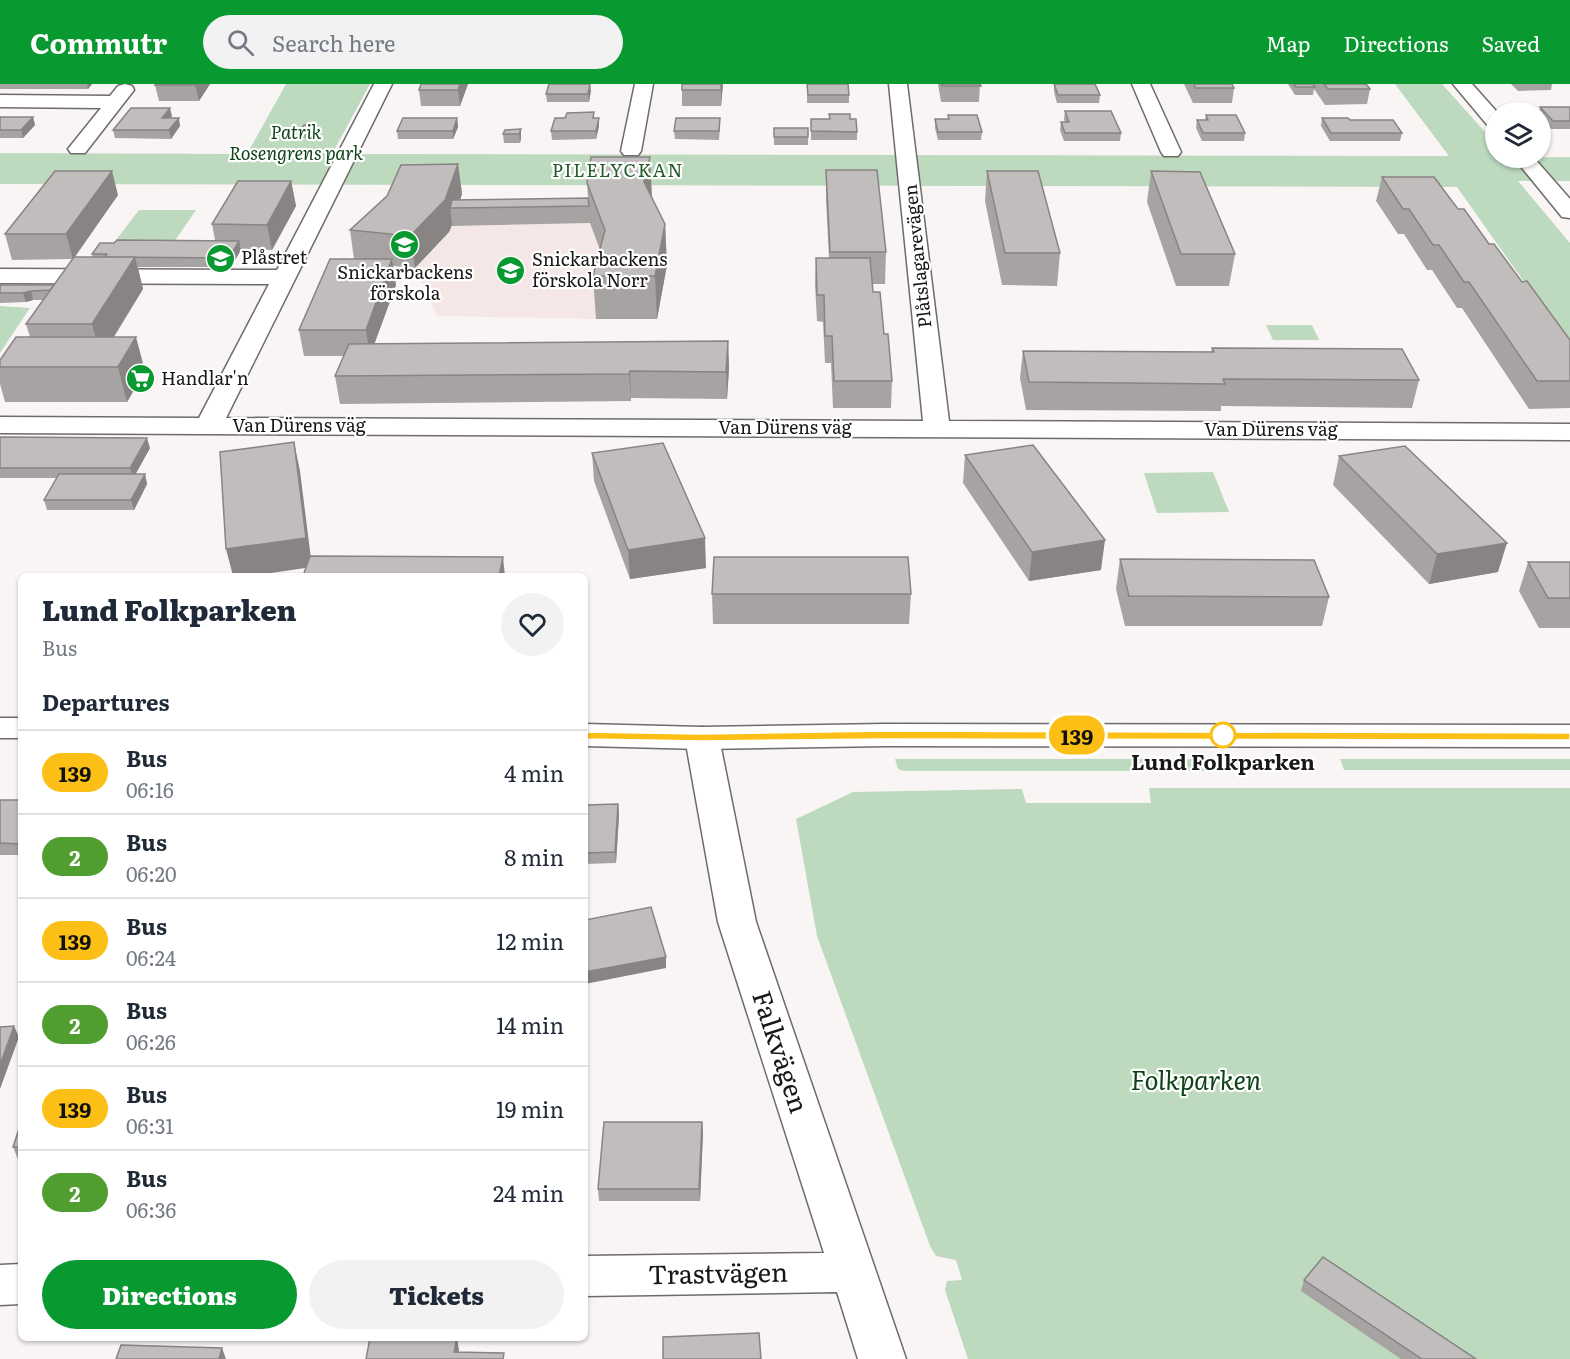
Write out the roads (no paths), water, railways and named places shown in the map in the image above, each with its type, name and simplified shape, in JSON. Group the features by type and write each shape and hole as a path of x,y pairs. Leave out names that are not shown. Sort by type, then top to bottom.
{"street":[{"path":"78,149 129,84"},
{"path":"209,425 383,84"},
{"path":"631,151 644,84"},
{"name":"Plåtslagarevägen","path":"898,84 936,429"},
{"path":"1142,84 1171,152"},
{"path":"1462,84 1485,110"},
{"path":"0,101 116,102"},
{"path":"1533,168 1570,212"},
{"path":"0,276 284,277"},
{"name":"Van Dürens väg","path":"0,425 1570,432"},
{"path":"0,728 18,728"},
{"path":"588,735 702,738 885,735 1570,736"},
{"name":"Falkvägen","path":"702,738 737,922 882,1359"},
{"name":"Trastvägen","path":"588,1276 852,1272"},
{"path":"0,1285 18,1284"}],"place":[{"name":"Snickarbackens förskola","path":"405,244"},
{"name":"Plåstret","path":"220,258"},
{"name":"Snickarbackens förskola Norr","path":"511,270"},
{"name":"Handlar'n","path":"140,379"},
{"name":"Lund Folkparken","path":"1223,735"}],"district":[{"name":"PILELYCKAN","path":"618,171"}],"park label":[{"name":"Patrik Rosengrens park","path":"296,143"},
{"name":"Folkparken","path":"1196,1081"}]}
